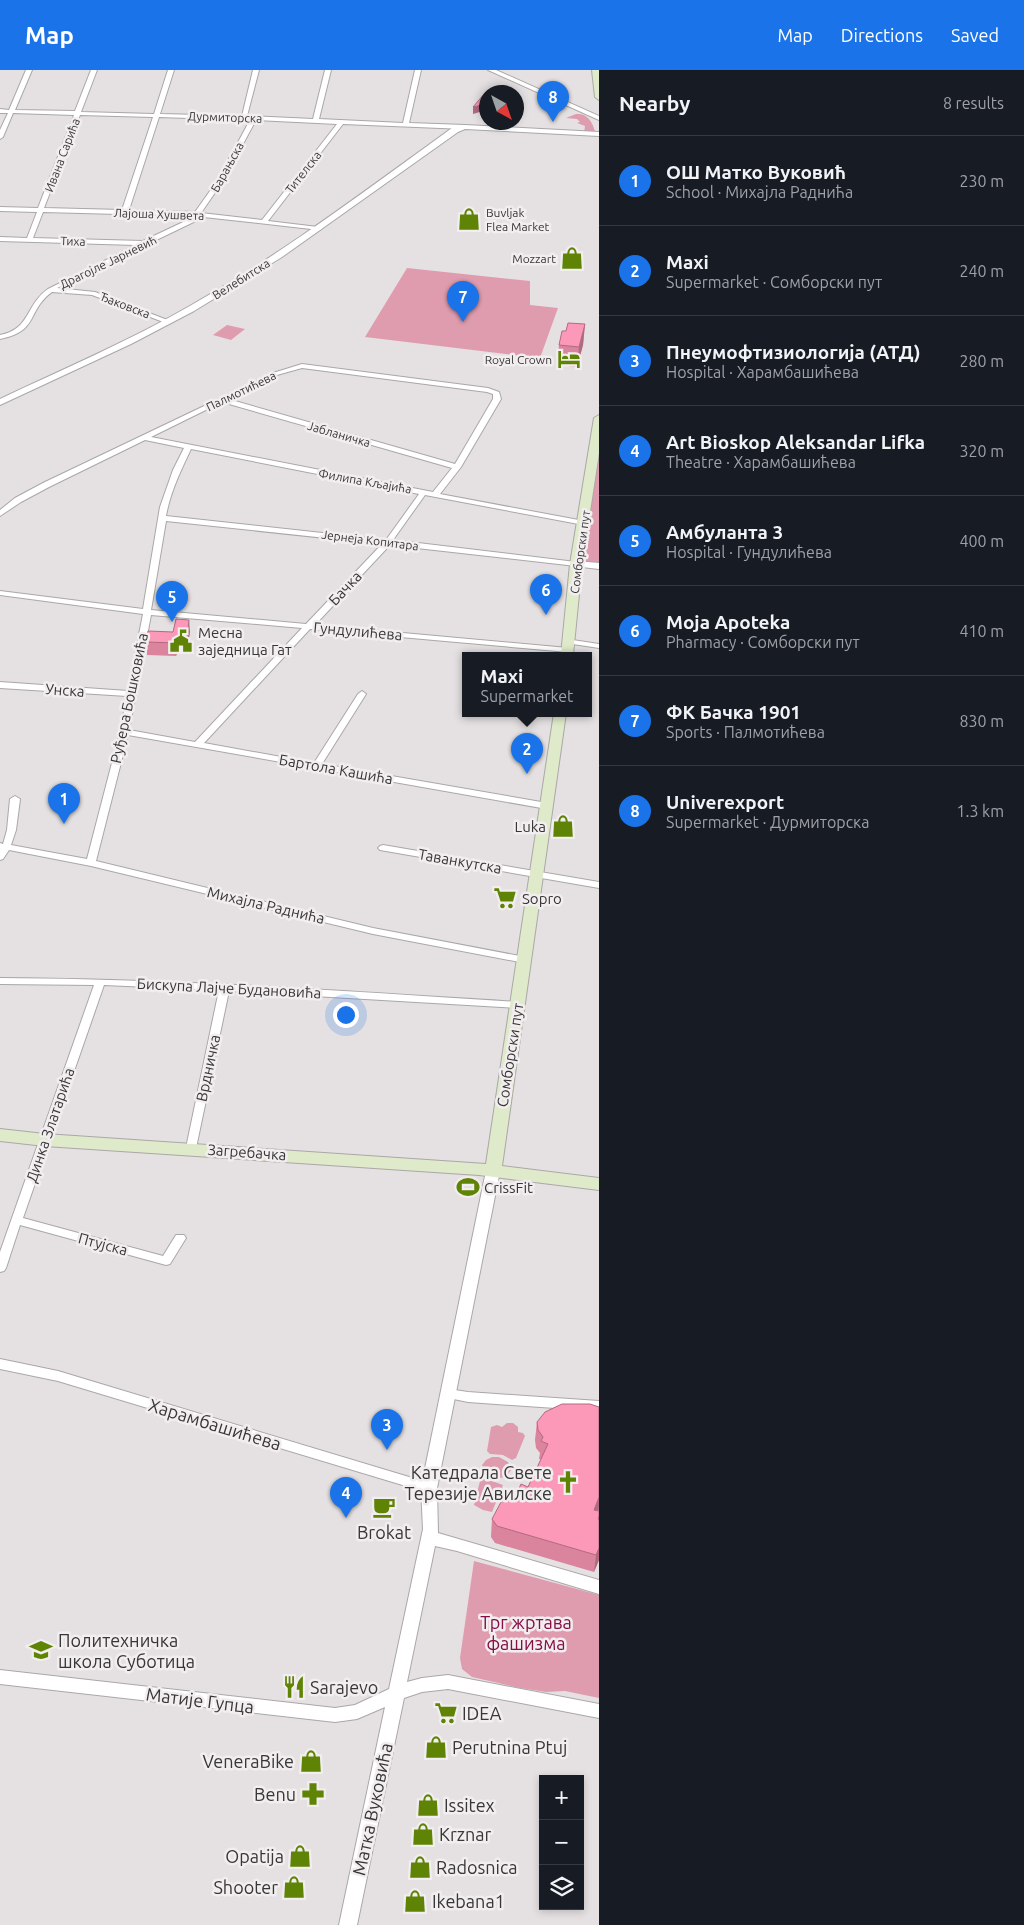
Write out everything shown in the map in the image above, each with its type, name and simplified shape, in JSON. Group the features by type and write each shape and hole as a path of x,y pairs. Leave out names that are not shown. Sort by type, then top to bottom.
{"main road":[{"path":"597,74 599,97"},
{"name":"Сомборски пут","path":"568,649 576,564 584,523 599,418"},
{"name":"Сомборски пут","path":"493,1171 559,717"},
{"name":"Загребачка","path":"0,1135 45,1140 192,1148 493,1171 599,1184"}],"street":[{"path":"0,137 29,70"},
{"name":"Ивана Сарића","path":"29,240 94,70"},
{"path":"125,212 171,70"},
{"path":"244,118 256,70"},
{"path":"316,120 328,70"},
{"path":"406,124 418,70"},
{"path":"491,70 599,118"},
{"path":"513,80 515,70"},
{"name":"Дурмиторска","path":"0,111 316,120 452,128"},
{"name":"Барањска","path":"200,215 254,118"},
{"name":"Тителска","path":"264,222 342,121"},
{"name":"Велебитска","path":"0,402 168,322 279,255 318,229 452,128 465,127 599,134"},
{"name":"Лајоша Хушвета","path":"0,209 200,215 318,229"},
{"name":"Драгојле Јарневић","path":"0,337 21,331 43,296 51,290 200,215"},
{"name":"Тиха","path":"0,239 146,243"},
{"name":"Ђаковска","path":"51,290 93,293 168,322"},
{"name":"Палмотићева","path":"0,514 25,496 275,374 302,366 488,390 497,393 497,399 457,467"},
{"name":"Јабланичка","path":"222,400 457,467"},
{"name":"Филипа Кљајића","path":"146,438 584,523"},
{"name":"Руђера Бошковића","path":"91,863 124,732 169,491 188,447"},
{"path":"436,494 457,467"},
{"name":"Бачка","path":"198,744 388,542 424,492"},
{"name":"Јернеја Копитара","path":"163,518 576,564"},
{"path":"576,564 599,566"},
{"name":"Гундулићева","path":"0,593 147,612 310,627 568,649 599,646"},
{"name":"Унска","path":"0,685 130,694"},
{"path":"317,765 362,694"},
{"name":"Бартола Кашића","path":"124,732 547,806"},
{"path":"0,858 15,799"},
{"name":"Михајла Раднића","path":"4,846 91,863 373,931 525,960"},
{"name":"Таванкутска","path":"383,848 596,885"},
{"path":"596,885 599,893"},
{"name":"Бискупа Лајче Будановића","path":"0,981 100,982 225,987 518,1005"},
{"name":"Динка Златарића","path":"0,1268 100,982"},
{"name":"Врдничка","path":"192,1148 225,987"},
{"name":"Сомборски пут","path":"448,1394 493,1171"},
{"name":"Птујска","path":"16,1220 166,1261 180,1238"},
{"name":"Харамбашићева","path":"0,1364 58,1376 429,1488"},
{"path":"599,1406 448,1394 429,1488 431,1529 396,1693 422,1685 448,1682 599,1711"},
{"path":"429,1538 457,1544 599,1587"},
{"name":"Матије Гупца","path":"0,1677 335,1715 356,1712 396,1693"},
{"name":"Матка Вуковића","path":"348,1925 396,1693"}],"green space":[{"path":"576,114 589,118 595,131 584,133 585,126 577,123 580,122 577,119 566,118"},
{"path":"407,268 530,281 530,305 558,308 540,358 365,337"},
{"path":"227,325 245,329 231,340 213,335"},
{"path":"599,452 599,565 583,563"},
{"path":"507,1423 513,1423 518,1427 518,1432 523,1433 525,1436 516,1458 512,1460 503,1455 490,1454 487,1451 491,1427 497,1425 502,1427"},
{"path":"492,1457 499,1457 508,1462 511,1470 506,1477 492,1479 484,1473 482,1465"},
{"path":"481,1477 503,1485 492,1512 474,1505"},
{"name":"Трг жртава фашизма","path":"474,1561 599,1595 599,1698 565,1691 546,1692 520,1688 472,1677 462,1669 460,1658"}],"building":[{"path":"479,100 479,106 473,107"},
{"path":"568,323 585,324 579,347 559,345 562,331 566,331"},
{"path":"176,619 189,620 187,637 177,637 176,643 146,642 148,631 173,632"},
{"name":"Катедрала Свете Терезије Авилске","path":"562,1404 590,1404 599,1407 599,1497 594,1510 599,1511 599,1548 596,1555 497,1526 492,1519 501,1502 514,1500 521,1484 528,1487 548,1444 541,1441 543,1437 538,1430 537,1422 545,1412"}],"place":[{"name":"Univerexport","path":"553,122"},
{"name":"Buvljak Flea Market","path":"469,219"},
{"name":"Mozzart","path":"572,258"},
{"name":"ФК Бачка 1901","path":"463,322"},
{"name":"Royal Crown","path":"569,359"},
{"name":"Moja Apoteka","path":"546,615"},
{"name":"Амбуланта 3","path":"172,622"},
{"name":"Месна заједница Гат","path":"181,641"},
{"name":"Maxi","path":"527,774"},
{"name":"ОШ Матко Вуковић","path":"64,824"},
{"name":"Luka","path":"563,826"},
{"name":"Sopro","path":"505,898"},
{"name":"CrissFit","path":"468,1187"},
{"name":"Пнеумофтизиологија (АТД)","path":"387,1450"},
{"name":"Катедрала Свете Терезије Авилске","path":"568,1482"},
{"name":"Brokat","path":"384,1507"},
{"name":"Art Bioskop Aleksandar Lifka","path":"346,1518"},
{"name":"Политехничка школа Суботица","path":"41,1650"},
{"name":"Sarajevo","path":"294,1687"},
{"name":"IDEA","path":"446,1713"},
{"name":"Perutnina Ptuj","path":"436,1747"},
{"name":"VeneraBike","path":"311,1761"},
{"name":"Benu","path":"313,1794"},
{"name":"Issitex","path":"428,1805"},
{"name":"Krznar","path":"423,1834"},
{"name":"Opatija","path":"300,1856"},
{"name":"Radosnica","path":"420,1867"},
{"name":"Shooter","path":"294,1887"},
{"name":"Ikebana1","path":"415,1901"}]}
